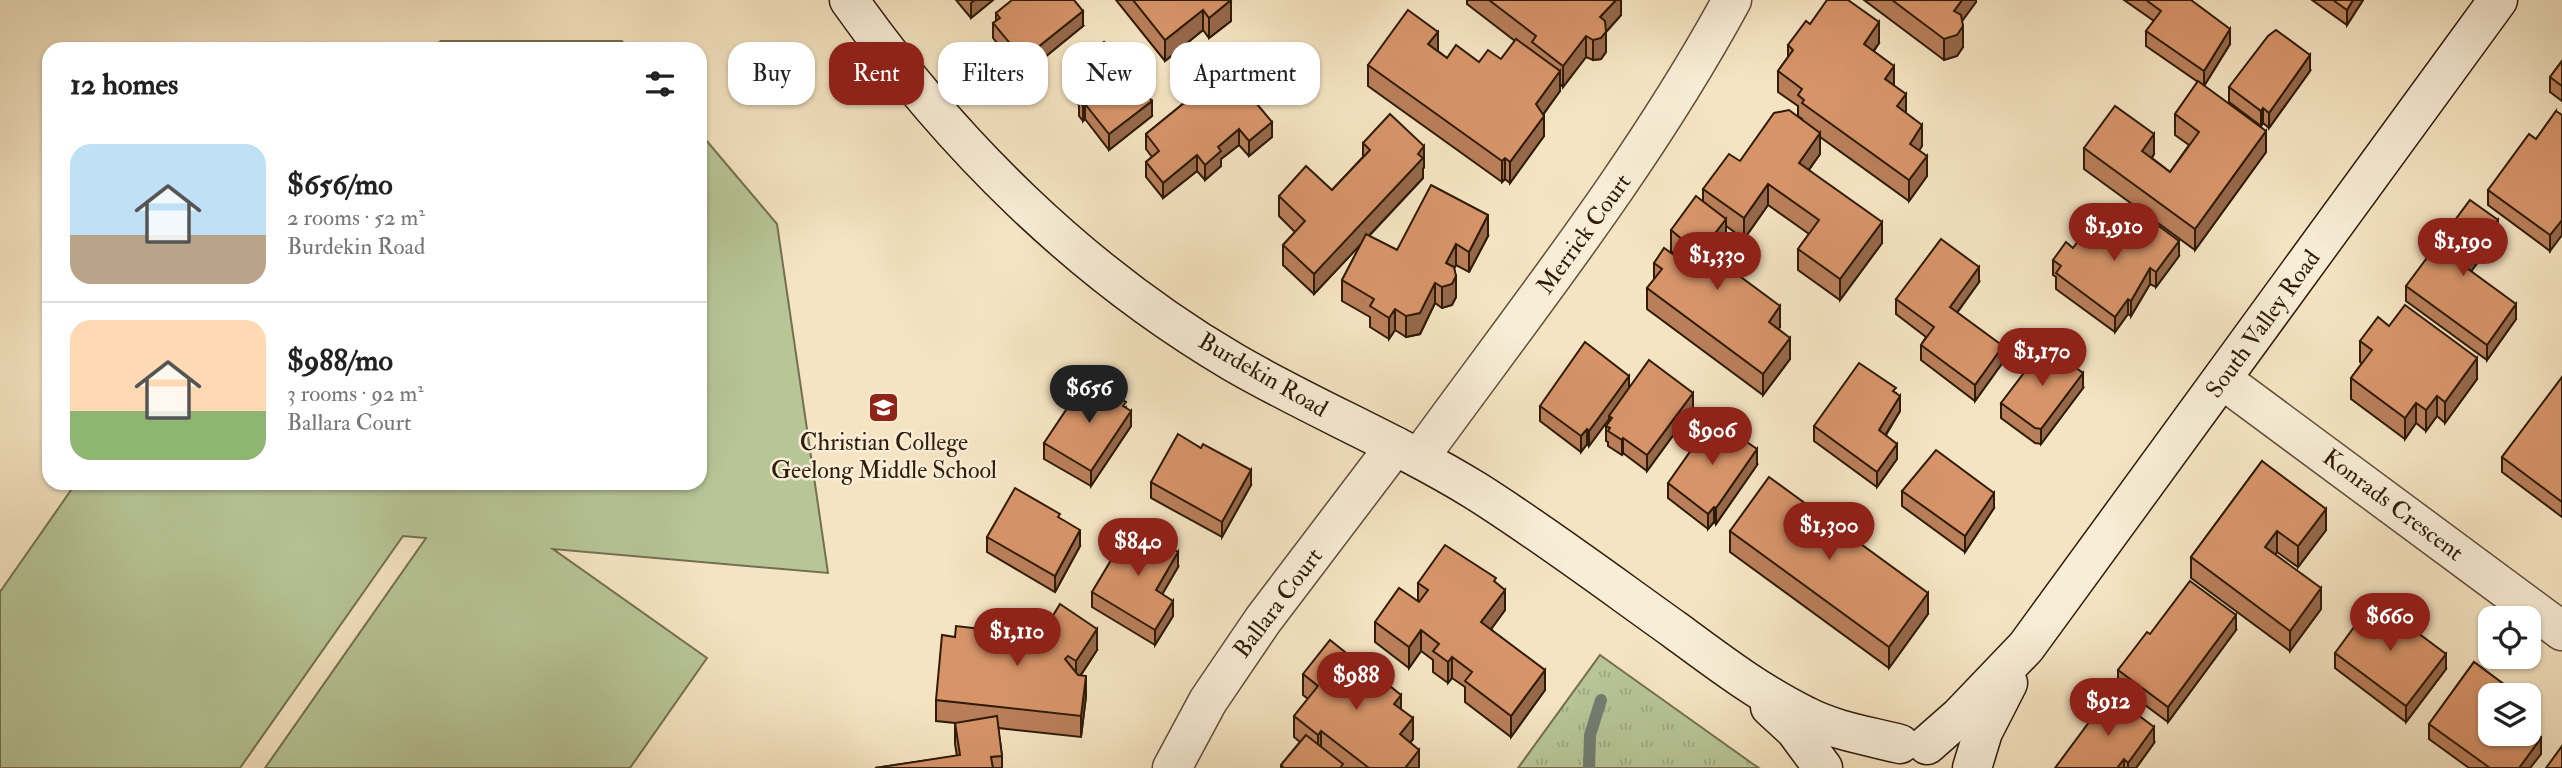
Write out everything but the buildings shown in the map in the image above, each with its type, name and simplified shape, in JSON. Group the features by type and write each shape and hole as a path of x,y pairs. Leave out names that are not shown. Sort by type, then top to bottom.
{"street":[{"name":"Burdekin Road","path":"849,0 890,57 947,125 1013,193 1115,282 1231,360 1407,452 1477,492 1738,676 1808,717 1944,752 1961,768"},
{"name":"Merrick Court","path":"1407,452 1559,271 1642,152 1732,0"},
{"name":"South Valley Road","path":"1866,768 1882,752 1914,745 1960,716 2026,647 2498,0"},
{"name":"Konrads Crescent","path":"2223,380 2562,631"},
{"name":"Ballara Court","path":"1172,768 1208,701 1255,632 1407,452"},
{"name":"South Valley Road","path":"1972,768 1983,732 2026,647"},
{"name":"Burdekin Road","path":"1738,676 1795,730 1823,768"}],"green space":[{"path":"622,41 623,42 440,42"},
{"path":"707,141 777,224 828,573 553,549 707,658 630,768 265,768 426,538 403,536 240,768 0,768 0,592 71,490 707,490"},
{"path":"1600,655 1753,764 1759,768 1518,768"}],"waterway":[{"path":"1589,768 1590,735 1601,700"}],"place":[{"name":"Christian College Geelong Middle School","path":"884,408"}]}
